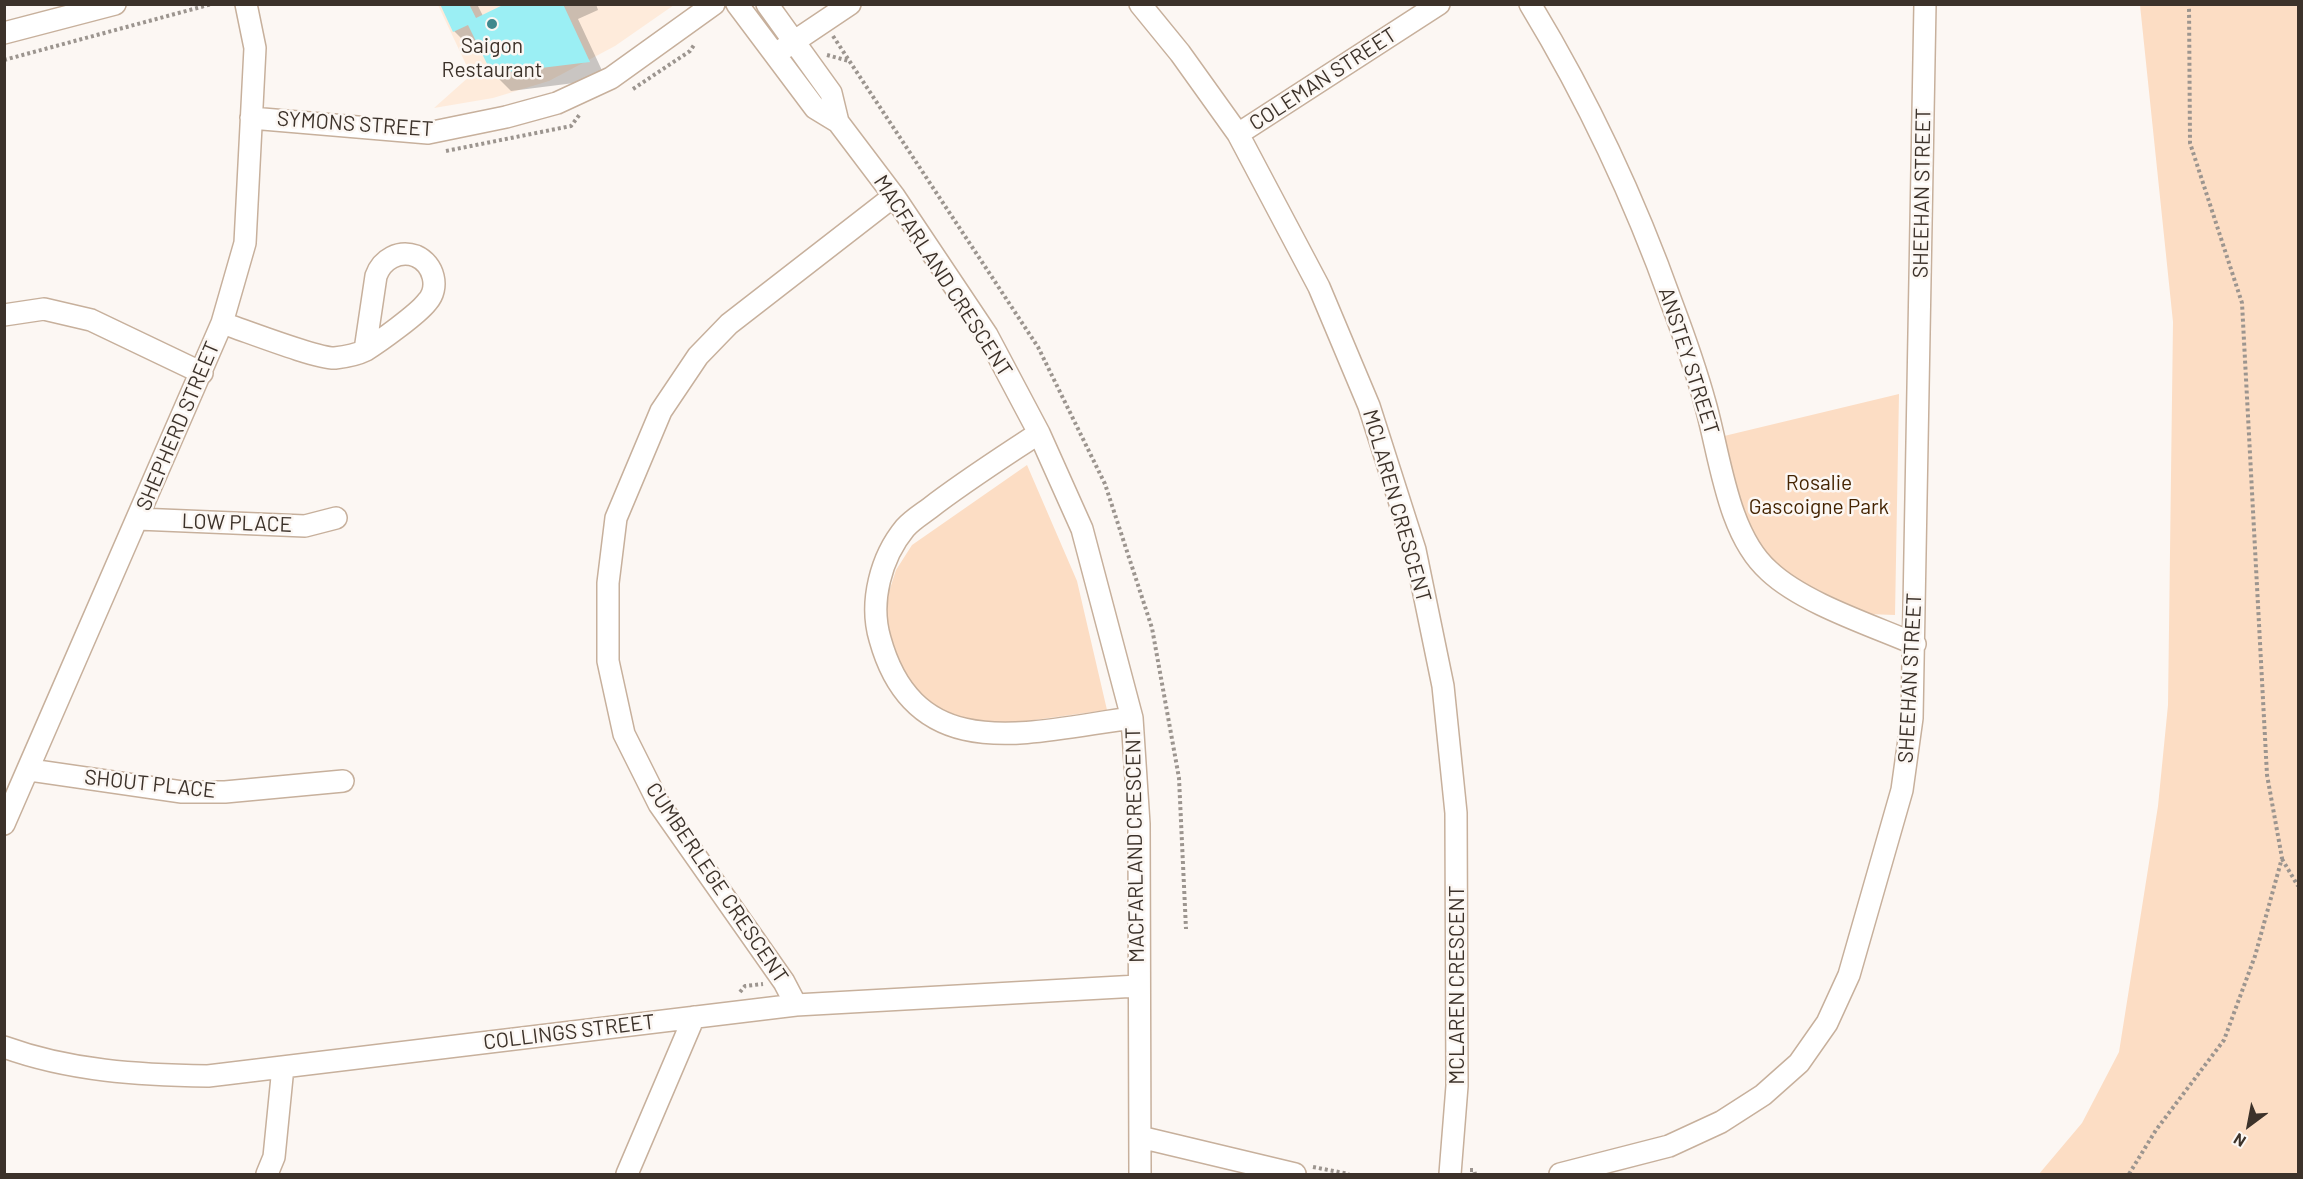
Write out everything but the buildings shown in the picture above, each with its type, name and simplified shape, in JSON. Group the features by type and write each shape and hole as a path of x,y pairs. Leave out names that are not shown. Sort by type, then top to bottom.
{"street":[{"path":"4,33 115,4"},
{"name":"SHEPHERD STREET","path":"4,824 30,770 222,323 245,243 255,48 246,4"},
{"name":"SYMONS STREET","path":"251,118 428,133 506,117 557,104 611,78 714,4"},
{"name":"MACFARLAND CRESCENT","path":"736,4 815,108 838,122 894,196 987,335 1039,433 1082,530 1132,718 1139,824 1140,1174"},
{"name":"MACFARLAND CRESCENT","path":"767,4 831,93 838,122"},
{"path":"775,55 850,4"},
{"name":"MCLAREN CRESCENT","path":"1140,4 1180,53 1238,134 1318,288 1369,406 1415,550 1441,675 1456,813 1456,1086 1450,1174"},
{"name":"COLEMAN STREET","path":"1238,134 1439,4"},
{"name":"ANSTEY STREET","path":"1530,4 1553,42 1601,135 1640,221 1672,303 1701,391 1729,498 1746,541 1768,571 1798,592 1915,644"},
{"name":"SHEEHAN STREET","path":"1560,1174 1669,1146 1721,1122 1763,1095 1799,1063 1827,1023 1849,975 1902,790 1912,718 1925,4"},
{"name":"CUMBERLEGE CRESCENT","path":"796,1005 784,982 659,804 624,734 608,661 610,561 616,518 636,468 661,411 698,356 729,324 894,196"},
{"path":"4,315 44,309 91,320 202,373"},
{"path":"222,323 330,358 365,350"},
{"path":"1039,433 906,526 888,555 876,591 877,630 886,662 905,693 933,718 965,731 1006,735 1132,718"},
{"name":"LOW PLACE","path":"138,519 305,526 336,518"},
{"name":"SHOUT PLACE","path":"30,770 182,792 225,792 343,782"},
{"name":"COLLINGS STREET","path":"4,1047 26,1055 130,1075 208,1076 796,1005 1138,986"},
{"path":"627,1174 694,1017"},
{"path":"267,1174 274,1157 284,1067"},
{"path":"1140,1137 1295,1174"}],"path":[{"path":"4,60 212,4"},
{"path":"2189,4 2190,144 2242,303 2267,775 2282,858 2298,886"},
{"path":"2129,1174 2156,1130 2224,1040 2255,956 2282,858"}],"shaded area":[{"path":"438,5 674,5 615,46 549,81 493,98 434,108 471,75"}],"green space":[{"path":"2140,5 2298,5 2298,1174 2039,1174 2082,1123 2119,1052 2158,806 2168,705 2173,322"},
{"name":"Rosalie Gascoigne Park","path":"1899,394 1895,615 1867,614 1774,568 1749,538 1720,437"},
{"path":"1027,465 1077,581 1107,710 998,725 963,721 935,710 911,689 887,634 886,601 896,570 912,545"}],"place":[{"name":"Saigon Restaurant","path":"492,24"}]}
